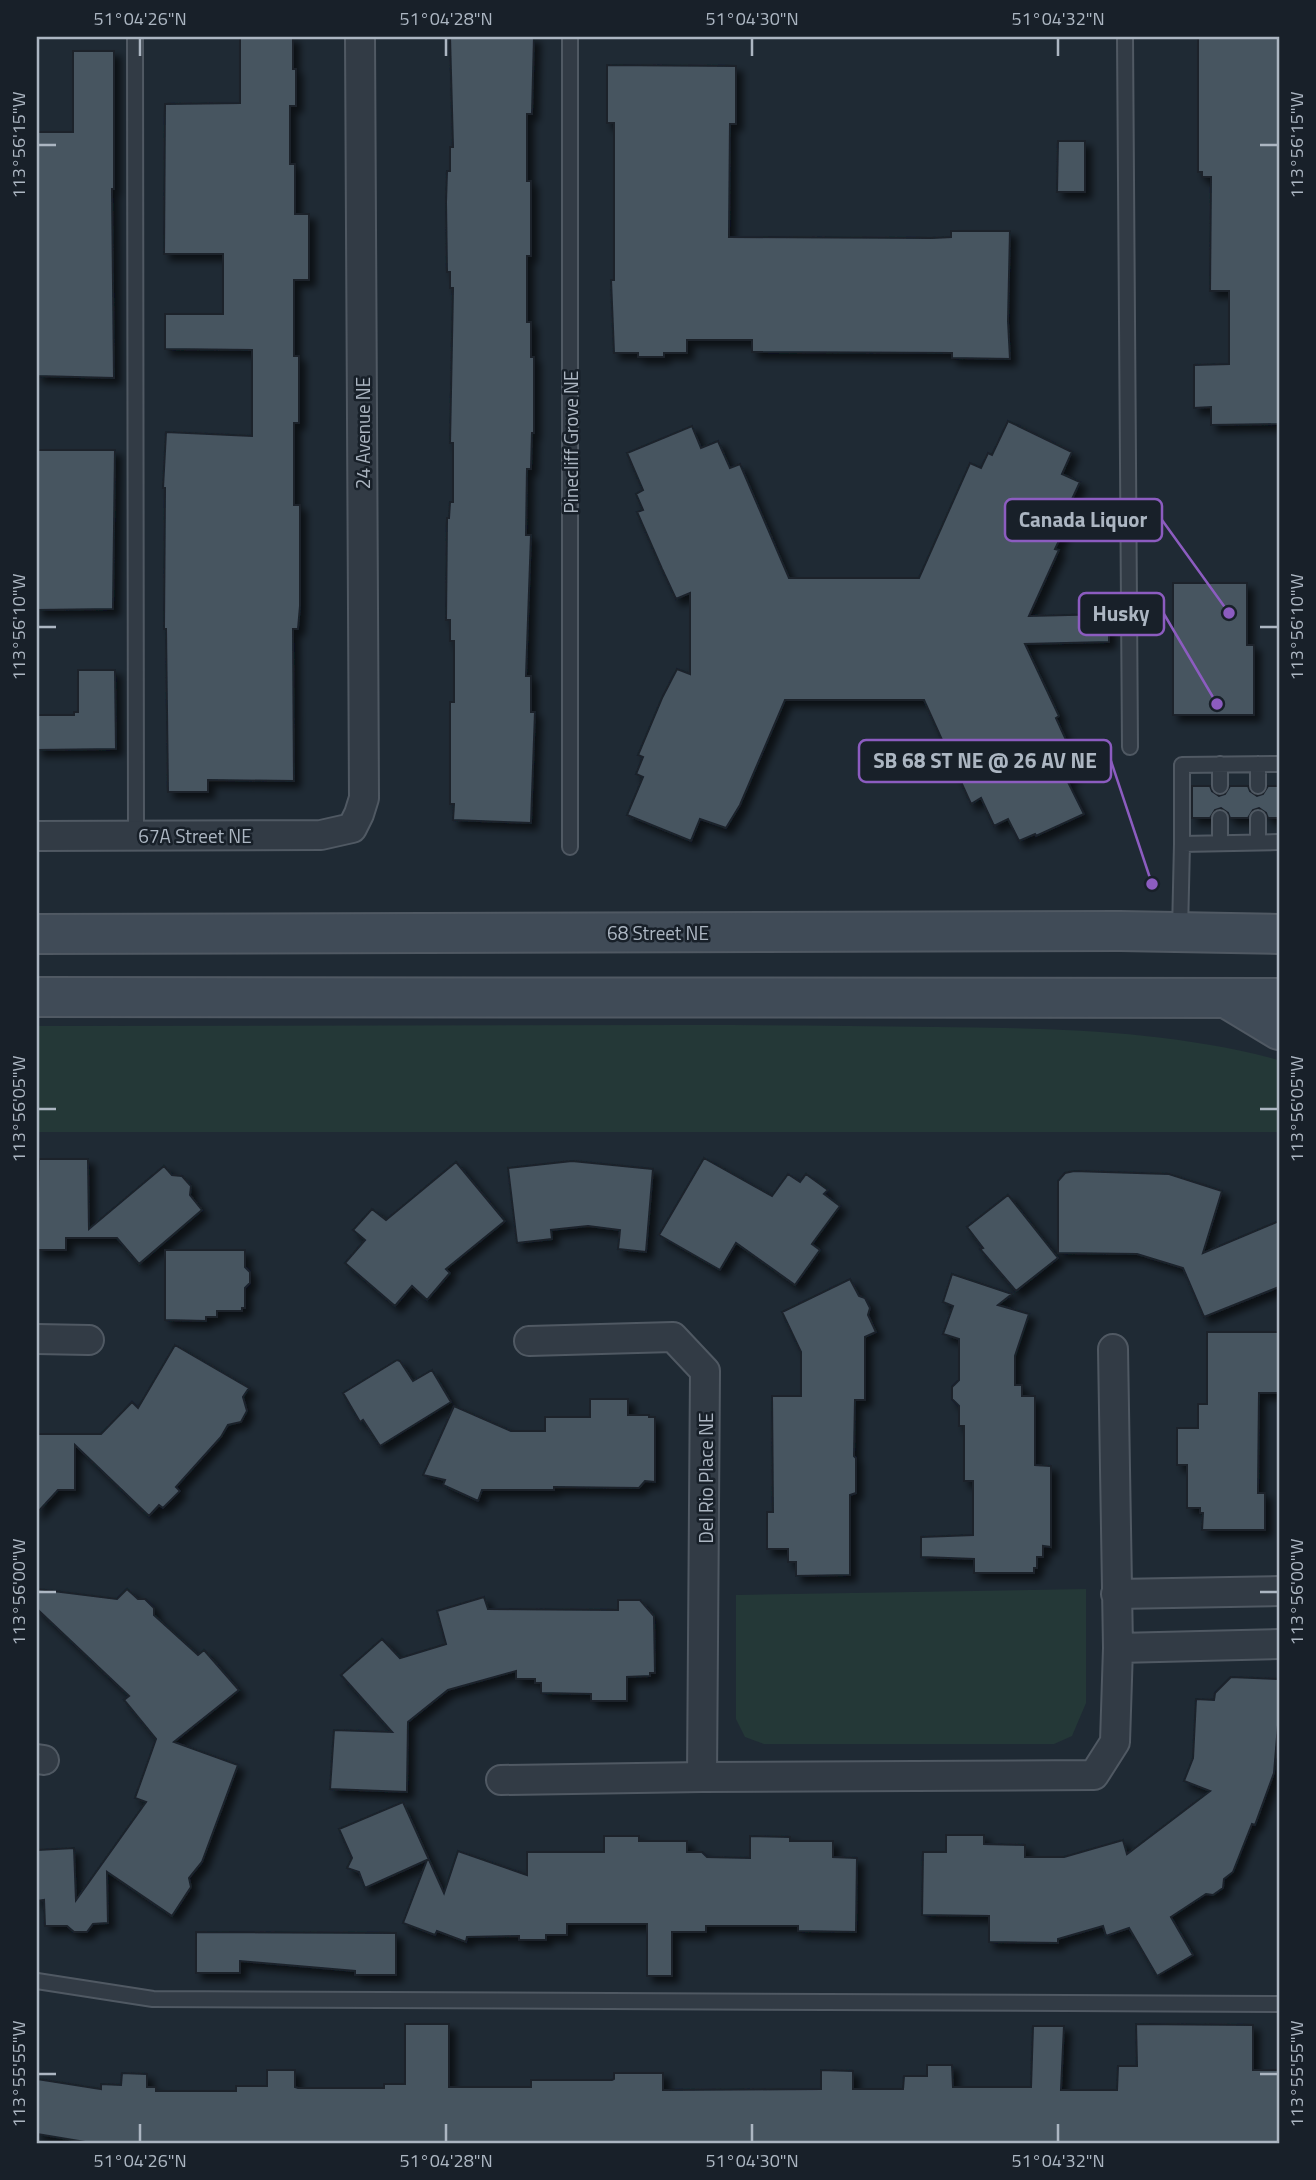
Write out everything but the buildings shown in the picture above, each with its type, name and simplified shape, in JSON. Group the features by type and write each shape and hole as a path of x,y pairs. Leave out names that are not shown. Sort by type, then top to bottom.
{"main road":[{"name":"68 Street NE","path":"37,934 1279,934"},
{"path":"37,997 1279,998"},
{"path":"1224,997 1279,1030"}],"street":[{"name":"24 Avenue NE","path":"352,828 364,798 360,37"},
{"name":"67A Street NE","path":"37,836 321,835 352,828"},
{"name":"Del Rio Place NE","path":"529,1341 673,1337 705,1371 702,1777"},
{"path":"37,1339 89,1340"},
{"path":"501,1780 1094,1775 1115,1742 1118,1648 1113,1349"},
{"path":"1116,1594 1279,1591"},
{"path":"1118,1648 1279,1644"}],"lane":[{"path":"135,37 136,835"},
{"name":"Pinecliff Grove NE","path":"570,37 570,847"},
{"path":"1125,37 1130,747"},
{"path":"1220,764 1220,786"},
{"path":"1258,764 1258,786"},
{"path":"1180,932 1182,765 1279,764"},
{"path":"1220,818 1220,844"},
{"path":"1258,818 1258,842"},
{"path":"1182,844 1279,842"},
{"path":"37,1981 153,1998 1279,2004"}],"green space":[{"path":"37,1026 979,1027 1066,1030 1195,1042 1279,1060 1279,1132 37,1132"},
{"path":"1086,1589 1086,1703 1072,1736 1054,1744 764,1744 745,1737 736,1719 736,1595"}],"place":[{"name":"Canada Liquor","path":"1229,613"},
{"name":"Husky","path":"1217,704"},
{"name":"SB 68 ST NE @ 26 AV NE","path":"1152,884"}]}
